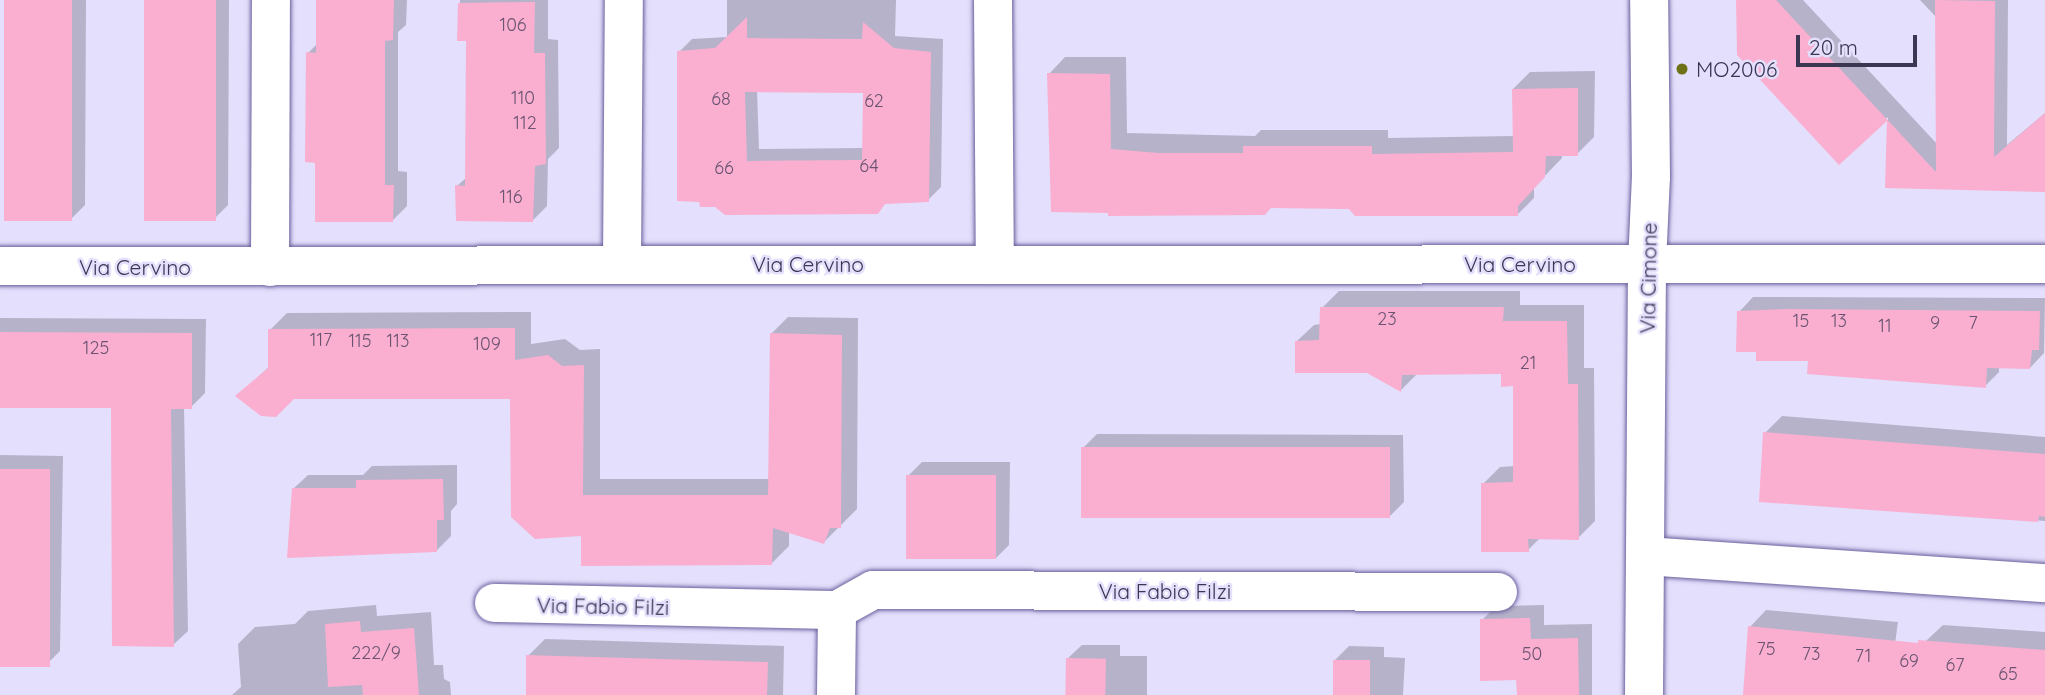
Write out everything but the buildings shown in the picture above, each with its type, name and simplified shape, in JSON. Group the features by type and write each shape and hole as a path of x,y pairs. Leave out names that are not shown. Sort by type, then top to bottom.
{"street":[{"path":"270,267 271,0"},
{"path":"622,264 624,0"},
{"path":"993,0 995,265"},
{"name":"Via Cimone","path":"1644,695 1647,264 1651,177 1649,0"},
{"name":"Via Cervino","path":"0,266 2045,264"},
{"path":"1646,556 2045,583"},
{"name":"Via Fabio Filzi","path":"494,603 837,610 873,590 1498,592"},
{"path":"836,695 837,610"}],"place":[{"name":"MO2006","path":"1682,69"}]}
